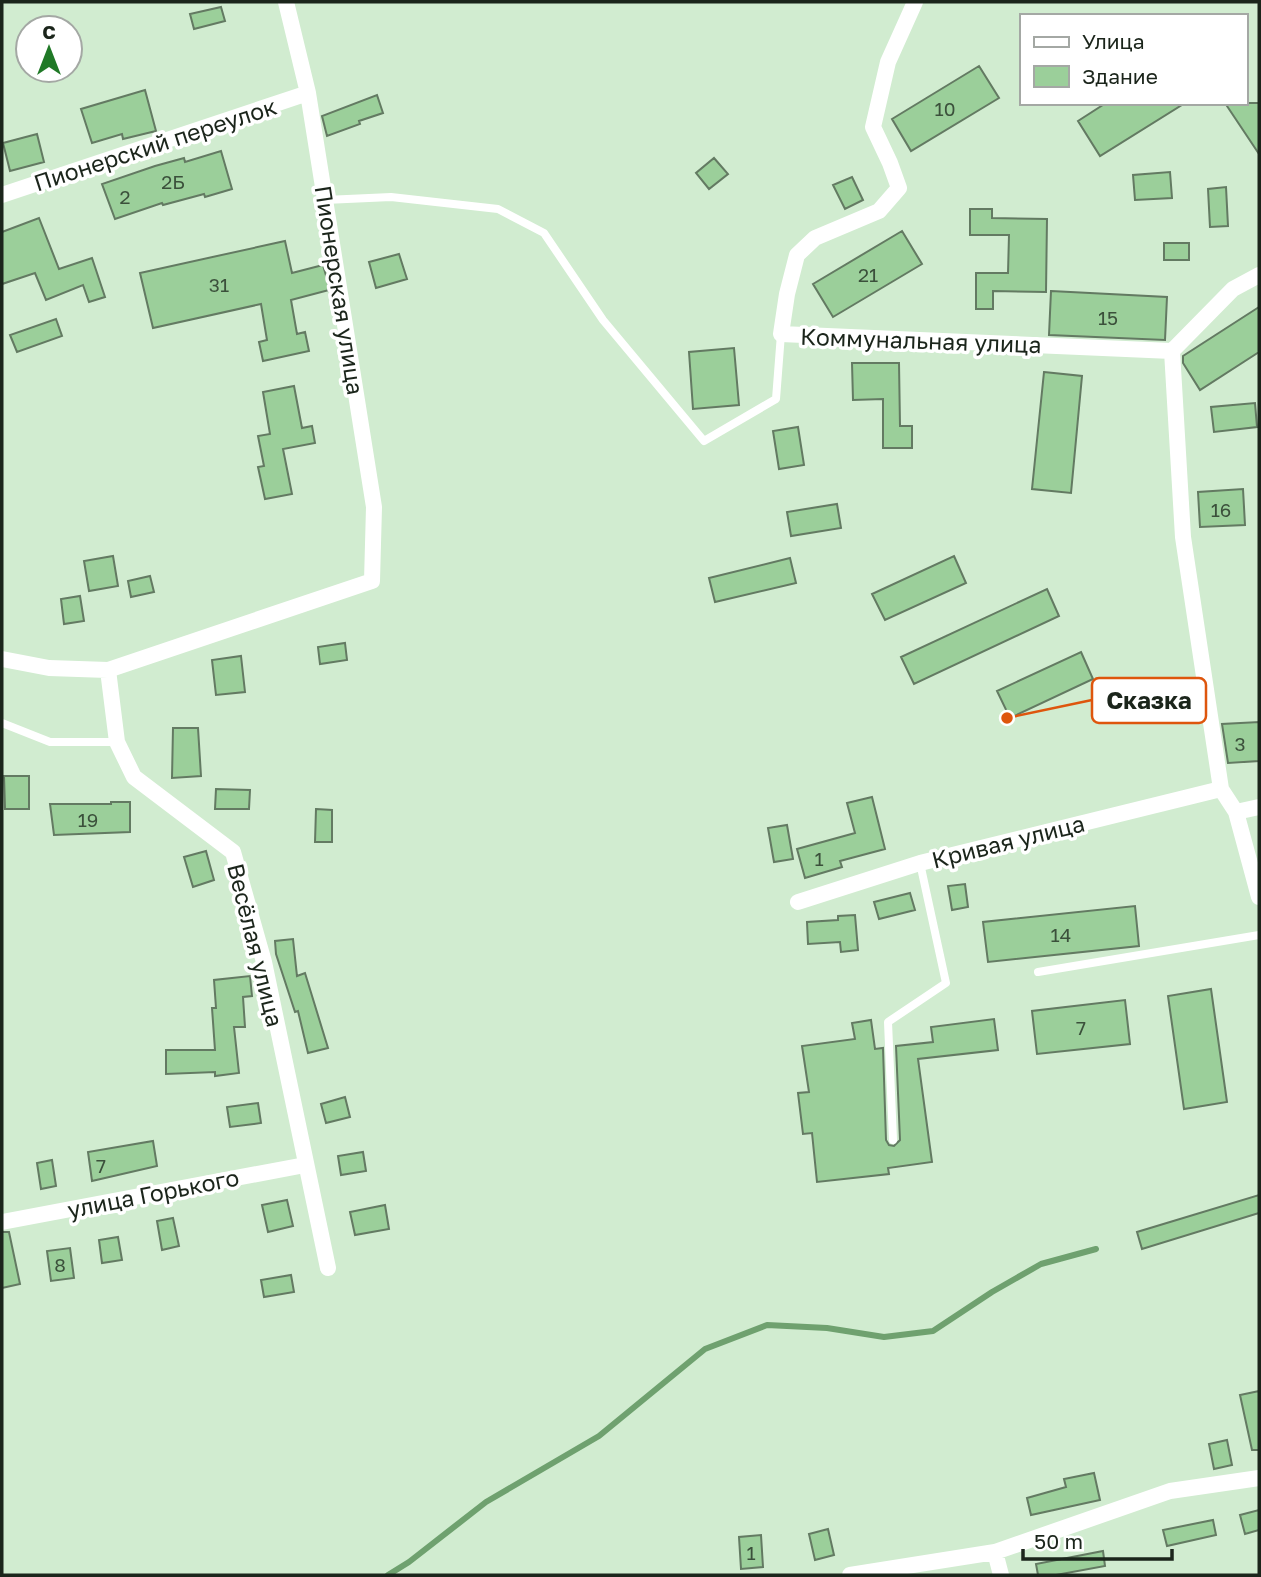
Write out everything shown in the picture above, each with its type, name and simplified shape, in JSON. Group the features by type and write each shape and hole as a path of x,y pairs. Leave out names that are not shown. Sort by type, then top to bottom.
{"street":[{"name":"Пионерская улица","path":"108,670 372,581 374,507 308,93 286,2"},
{"name":"Коммунальная улица","path":"915,2 888,62 873,127 899,188 879,211 815,238 797,255 781,334 1172,351"},
{"name":"Пионерский переулок","path":"2,195 308,93"},
{"path":"1259,275 1233,289 1172,351 1183,537 1221,789 1236,812 1259,897"},
{"path":"2,659 49,668 108,670"},
{"name":"Весёлая улица","path":"108,670 117,742 134,777 233,852 264,962 328,1268"},
{"name":"Кривая улица","path":"798,902 920,863 1221,789"},
{"path":"1236,812 1259,807"},
{"name":"улица Горького","path":"2,1222 305,1165"},
{"path":"850,1575 995,1552 1170,1491 1259,1478"},
{"path":"995,1552 1001,1575"}],"lane":[{"path":"325,200 391,197 498,209 544,233 603,320 704,441 776,399 781,334"},
{"path":"2,723 50,742 117,742"},
{"path":"893,1140 888,1022 946,983 920,863"},
{"path":"1038,972 1259,935"}],"building":[{"path":"221,7 225,21 194,29 190,14"},
{"path":"979,66 999,98 911,151 892,119"},
{"path":"145,90 156,131 123,139 122,134 92,143 81,109"},
{"path":"377,95 383,113 327,136 322,116"},
{"path":"1259,103 1259,154 1226,105"},
{"path":"1103,105 1182,105 1100,156 1078,121"},
{"path":"37,134 44,162 10,171 3,143"},
{"path":"221,151 232,189 205,197 204,194 163,205 162,203 115,219 102,184 155,166 184,158 185,162"},
{"path":"714,158 728,174 709,189 696,173"},
{"path":"1170,172 1172,198 1135,200 1133,175"},
{"path":"852,177 863,200 845,209 833,185"},
{"path":"1226,187 1228,226 1210,227 1208,189"},
{"path":"970,209 992,209 992,218 1047,219 1046,292 993,291 993,309 976,309 976,273 1008,273 1009,235 970,235"},
{"path":"39,218 59,269 92,258 105,297 89,302 83,285 46,300 35,273 2,284 2,232"},
{"path":"902,231 922,264 833,317 813,284"},
{"path":"285,241 292,273 323,265 327,279 329,290 291,300 297,334 305,332 309,351 263,361 259,342 267,340 261,304 153,328 140,273"},
{"path":"1164,243 1189,243 1189,260 1164,260"},
{"path":"399,254 407,279 376,288 369,262"},
{"path":"1051,291 1167,297 1165,340 1049,335"},
{"path":"1259,307 1259,352 1200,390 1183,363 1183,356"},
{"path":"56,319 62,336 17,352 10,335"},
{"path":"734,348 739,405 693,409 689,352"},
{"path":"852,363 899,363 900,426 912,426 912,448 883,448 883,399 853,400"},
{"path":"1044,372 1082,376 1071,493 1032,489"},
{"path":"294,386 302,428 312,426 315,443 283,449 292,494 265,499 258,467 264,466 258,436 270,434 263,392"},
{"path":"1255,403 1257,427 1214,432 1211,407"},
{"path":"798,427 804,465 779,469 773,431"},
{"path":"1243,489 1245,525 1200,527 1198,492"},
{"path":"837,504 841,528 791,536 787,512"},
{"path":"113,556 118,586 89,591 84,561"},
{"path":"954,556 966,583 885,620 872,594"},
{"path":"790,558 796,583 715,602 709,578"},
{"path":"150,576 154,592 131,597 128,581"},
{"path":"1047,589 1059,616 914,684 901,657"},
{"path":"80,596 84,621 64,624 61,599"},
{"path":"345,643 347,660 320,664 318,647"},
{"path":"1081,652 1093,679 1010,718 997,691"},
{"path":"241,656 245,692 216,695 212,660"},
{"path":"1259,722 1259,761 1228,763 1222,724"},
{"path":"173,728 198,728 201,776 172,778"},
{"path":"4,776 29,776 29,809 5,809"},
{"path":"216,789 250,790 249,809 215,809"},
{"path":"872,797 885,849 840,861 842,867 805,878 797,849 855,833 847,803"},
{"path":"130,802 130,832 54,835 50,804"},
{"path":"316,809 332,810 332,842 315,842"},
{"path":"787,825 793,859 774,862 768,828"},
{"path":"206,851 214,880 193,887 184,857"},
{"path":"965,884 968,907 952,910 948,886"},
{"path":"910,893 915,910 879,919 874,902"},
{"path":"1135,906 1139,946 988,962 983,922"},
{"path":"855,915 858,950 841,952 840,942 808,944 807,922 838,920 838,916"},
{"path":"293,939 297,976 305,973 328,1048 308,1053 298,1011 295,1012 276,954 275,941"},
{"path":"250,976 252,996 243,997 245,1027 234,1027 239,1073 215,1076 215,1072 166,1074 166,1050 215,1050 212,1008 216,1008 214,980"},
{"path":"1211,989 1227,1102 1184,1109 1168,996"},
{"path":"1125,1000 1130,1044 1037,1054 1032,1011"},
{"path":"994,1019 998,1050 918,1059 932,1162 888,1168 889,1174 817,1182 812,1133 803,1134 798,1093 809,1092 802,1046 855,1039 852,1023 871,1020 875,1049 883,1048 886,1140 889,1145 894,1146 900,1140 896,1046 933,1042 931,1027"},
{"path":"345,1097 350,1117 326,1123 321,1104"},
{"path":"258,1103 261,1123 230,1127 227,1107"},
{"path":"153,1141 157,1166 92,1181 88,1152"},
{"path":"363,1152 366,1171 341,1175 338,1156"},
{"path":"52,1160 56,1186 41,1189 37,1163"},
{"path":"1259,1195 1259,1213 1142,1249 1137,1232"},
{"path":"287,1200 293,1226 268,1232 262,1205"},
{"path":"385,1205 389,1229 355,1235 350,1212"},
{"path":"173,1218 179,1246 162,1250 157,1221"},
{"path":"2,1232 9,1232 20,1284 2,1288"},
{"path":"118,1237 122,1260 102,1263 99,1240"},
{"path":"70,1248 74,1278 51,1281 47,1251"},
{"path":"291,1275 294,1292 264,1297 261,1280"},
{"path":"1259,1391 1259,1450 1252,1450 1240,1395"},
{"path":"1227,1440 1232,1465 1214,1469 1209,1444"},
{"path":"1094,1473 1100,1500 1031,1515 1027,1498 1066,1487 1064,1479"},
{"path":"1259,1510 1259,1530 1245,1534 1240,1515"},
{"path":"1213,1520 1216,1535 1167,1546 1163,1530"},
{"path":"828,1529 834,1555 815,1560 809,1534"},
{"path":"761,1535 763,1567 741,1569 739,1537"},
{"path":"1103,1551 1105,1566 1056,1575 1038,1575 1036,1564"}],"waterway":[{"path":"388,1575 409,1562 486,1502 599,1436 705,1349 767,1325 827,1328 884,1337 933,1331 1041,1264 1096,1249"}],"place":[{"name":"Сказка","path":"1007,718"}]}
